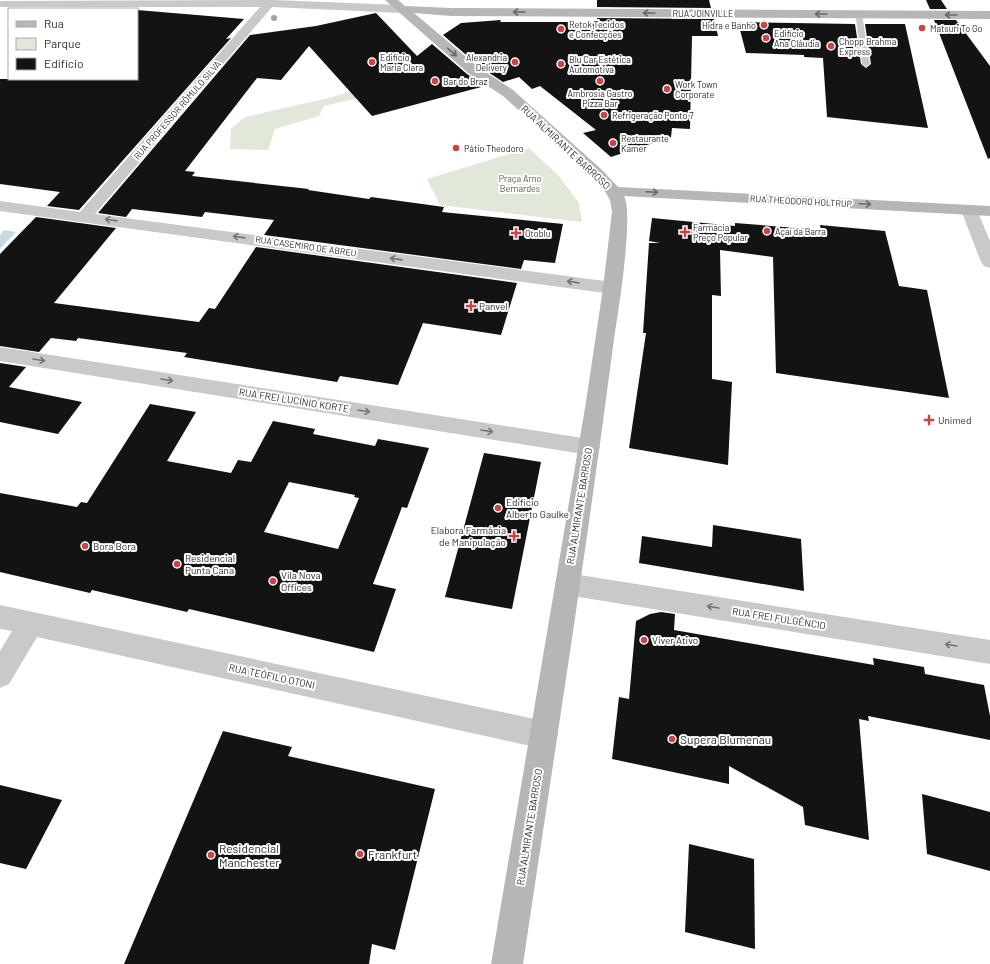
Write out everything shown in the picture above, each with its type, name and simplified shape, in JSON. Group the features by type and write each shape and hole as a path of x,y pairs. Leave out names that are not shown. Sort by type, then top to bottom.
{"main road":[{"name":"RUA ALMIRANTE BARROSO","path":"391,0 402,4 473,70 508,93"},
{"name":"RUA JOINVILLE","path":"402,4 416,10 451,12 990,15"},
{"name":"RUA ALMIRANTE BARROSO","path":"416,10 484,66 508,93 597,173 613,191 618,200 620,212 612,288 589,447 507,964"},
{"name":"RUA THEODORO HOLTRUP","path":"613,191 990,211"}],"street":[{"path":"0,4 172,2 365,6 402,4"},
{"name":"RUA PROFESSOR RÔMULO SILVA","path":"84,217 270,3"},
{"name":"RUA CASEMIRO DE ABREU","path":"4,210 84,217 612,288"},
{"path":"969,210 990,262"},
{"name":"RUA FREI LUCÍNIO KORTE","path":"0,354 589,447"},
{"name":"RUA FREI FULGÊNCIO","path":"568,584 990,652"},
{"name":"RUA TEÓFILO OTONI","path":"0,617 544,736"},
{"path":"0,675 31,624"}],"lane":[{"path":"858,14 866,64"}],"green space":[{"path":"361,88 368,96 324,106 319,116 275,129 268,150 230,149 231,129 245,117 333,97"},
{"name":"Praça Arno Bernardes","path":"529,148 559,176 579,203 582,222 440,205 427,179"}],"water":[{"path":"4,230 16,232 0,249 0,235"}],"building":[{"path":"597,0 709,0 711,8 597,7"},
{"path":"926,0 941,0 947,9 930,9"},
{"path":"138,10 244,19 226,39 231,38 79,210 47,206 60,192 0,184 0,79 138,80"},
{"path":"376,13 417,56 432,44 467,74 485,86 372,116 309,46 281,80 257,78 185,171 195,172 192,176 309,189 308,190 369,199 371,197 444,207 442,212 563,224 555,263 524,260 521,269 264,235 274,220 205,212 202,217 132,209 126,217 98,213 250,35 316,26"},
{"path":"597,18 714,19 718,36 692,36 690,129 672,128 671,137 611,157 583,133 596,130 540,86 532,89 519,77 503,82 479,66 443,35 461,23 501,20 500,22 597,22"},
{"path":"934,20 956,20 990,66 990,158 988,159"},
{"path":"738,22 855,24 861,64 866,68 871,64 865,24 905,24 928,128 827,117 823,58 804,57 804,55 746,53"},
{"path":"36,217 116,228 54,303 199,322 209,308 215,309 256,247 517,283 501,335 423,323 398,385 340,376 337,382 184,357 187,353 78,338 76,341 51,338 39,352 0,346 0,254"},
{"path":"652,218 735,226 735,223 821,230 820,225 885,231 899,286 927,290 949,398 776,373 773,257 720,250 721,296 712,295 712,379 732,382 728,465 629,448 646,333 643,333 649,243 660,243 649,241"},
{"path":"0,363 26,367 9,387 82,402 58,434 0,422"},
{"path":"150,404 196,412 167,461 231,473 238,460 251,462 273,421 315,429 313,434 375,446 378,439 429,448 407,508 402,507 373,584 396,589 374,652 189,609 187,612 92,590 90,593 0,572 0,493 77,507 81,502 87,503","holes":["289,482 355,495 354,497 359,498 338,549 264,532"]},
{"name":"Edifício Alberto Gaulke","path":"484,453 541,462 512,609 445,597"},
{"path":"713,525 801,539 804,591 639,563 642,536 712,547"},
{"path":"661,612 675,614 674,630 874,665 873,658 924,667 925,674 984,685 990,716 990,740 868,716 869,721 859,719 869,840 805,825 803,807 729,766 729,784 612,759 619,697 629,699 636,621 650,614"},
{"path":"223,731 292,747 288,756 435,789 395,950 372,944 369,964 124,964"},
{"path":"0,785 62,800 26,869 0,863"},
{"path":"922,794 990,812 990,871 927,854"},
{"path":"689,844 754,859 755,949 685,932"}],"place":[{"name":"Hidra e Banho","path":"764,25"},
{"name":"Matsuri To Go","path":"922,28"},
{"name":"Retok Tecidos e Confecções","path":"561,29"},
{"name":"Edifício Ana Cláudia","path":"766,38"},
{"name":"Chopp Brahma Express","path":"831,46"},
{"name":"Edifício Maria Clara","path":"372,62"},
{"name":"Alexandria Delivery","path":"515,62"},
{"name":"Blu Car Estética Automotiva","path":"561,64"},
{"name":"Bar do Braz","path":"435,81"},
{"name":"Ambrosia Gastro Pizza Bar","path":"600,81"},
{"name":"Work Town Corporate","path":"667,89"},
{"name":"Refrigeração Ponto 7","path":"604,115"},
{"name":"Restaurante Kamer","path":"613,143"},
{"name":"Pátio Theodoro","path":"456,148"},
{"name":"Açaí da Barra","path":"767,231"},
{"name":"Farmácia Preço Popular","path":"685,232"},
{"name":"Otoblu","path":"516,233"},
{"name":"Panvel","path":"471,306"},
{"name":"Unimed","path":"929,420"},
{"name":"Edifício Alberto Gaulke","path":"498,508"},
{"name":"Elabora Farmácia de Manipulação","path":"514,536"},
{"name":"Bora Bora","path":"85,546"},
{"name":"Residencial Punta Cana","path":"177,564"},
{"name":"Vila Nova Offices","path":"273,581"},
{"name":"Viver Ativo","path":"644,640"},
{"name":"Supera Blumenau","path":"672,739"},
{"name":"Frankfurt","path":"360,854"},
{"name":"Residencial Manchester","path":"211,855"}]}
